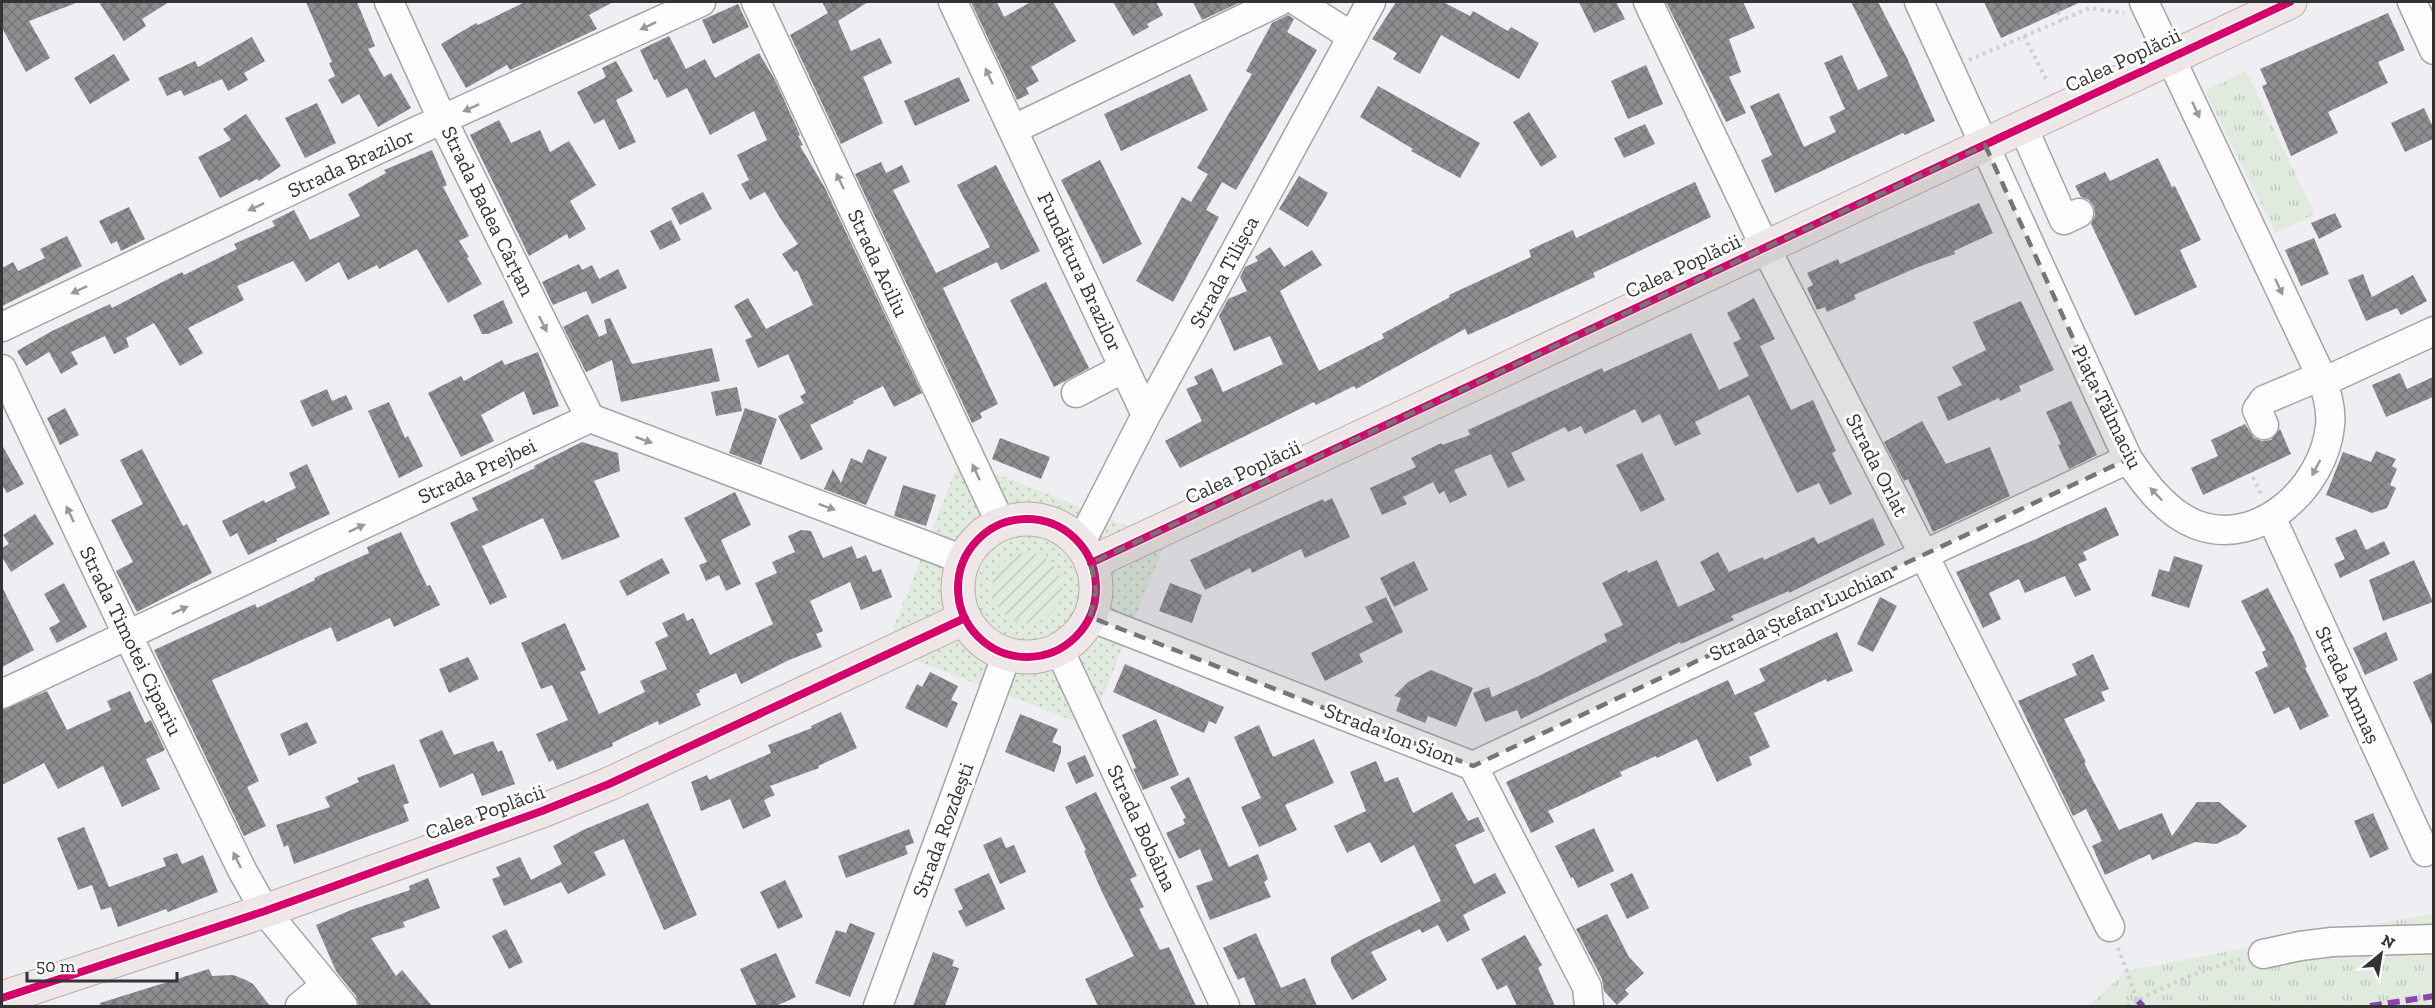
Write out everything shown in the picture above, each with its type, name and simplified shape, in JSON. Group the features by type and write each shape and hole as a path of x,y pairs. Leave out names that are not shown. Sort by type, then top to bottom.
{"main road":[{"name":"Calea Poplăcii","path":"1086,554 1765,247 2290,2"},
{"path":"1026,519 1050,523 1061,528 1086,554 1096,591 1090,617 1077,636 1059,649 1034,657 1007,654 987,644 970,628 958,595 960,571 964,560 980,538 1001,524 1026,519"},
{"name":"Calea Poplăcii","path":"2,998 265,911 542,811 609,784 965,618"}],"street":[{"name":"Strada Badea Cârțan","path":"389,2 443,121 590,418"},
{"name":"Strada Brazilor","path":"2,327 701,2"},
{"name":"Strada Aciliu","path":"756,2 1001,524"},
{"name":"Fundătura Brazilor","path":"953,2 1146,415"},
{"path":"1014,129 1278,2"},
{"path":"1298,2 1351,36"},
{"name":"Strada Tilișca","path":"1086,554 1146,415 1371,2"},
{"name":"Strada Orlat","path":"1648,2 1765,247 1924,555 2110,927"},
{"name":"Piața Tălmaciu","path":"1920,2 2128,459 2158,498 2176,513 2195,524 2213,529 2232,529 2252,525 2271,517 2286,507 2309,481 2320,462 2330,425 2330,402 2322,379 2148,9"},
{"path":"2412,2 2433,50"},
{"path":"2023,127 2064,220 2079,213"},
{"path":"2264,425 2257,410 2264,400 2322,379 2433,331"},
{"path":"1076,393 1124,368"},
{"name":"Strada Timotei Cipariu","path":"2,369 237,860 265,911 334,996"},
{"path":"590,418 964,560"},
{"name":"Strada Prejbei","path":"2,694 590,418"},
{"name":"Strada Ștefan Luchian","path":"1473,766 2128,459"},
{"name":"Strada Amnaș","path":"2271,517 2425,852"},
{"name":"Strada Ion Sion","path":"1090,617 1473,766 1587,987 1589,1006"},
{"name":"Strada Bobâlna","path":"1059,649 1225,1006"},
{"name":"Strada Rozdești","path":"878,1006 1007,654"},
{"path":"2263,954 2332,942 2433,939"},
{"path":"300,1006 334,996"}],"path":[{"path":"1950,68 2090,8 2148,9"},
{"path":"2058,12 2063,20"},
{"path":"2033,23 2037,31"},
{"path":"2024,36 2047,81"},
{"path":"2110,927 2138,1001"},
{"path":"2127,1006 2219,965 2263,954"}],"highlighted area":[{"path":"1985,145 2128,459 1473,766 1090,617 1096,591 1091,563"}],"green space":[{"path":"2246,71 2315,214 2275,233 2205,91"},
{"path":"960,459 1166,542 1090,727 885,649"},
{"path":"1034,553 1047,559 1056,568 1060,574 1062,588 1060,602 1052,613 1041,621 1020,623 1002,613 994,602 992,581 1002,563 1013,555"},
{"path":"2433,914 2433,1006 2089,1006 2126,971"}],"building":[{"path":"2,2 76,3 29,21 50,58 26,72 2,28"},
{"path":"99,2 169,2 142,19 146,26 124,41"},
{"path":"306,2 357,2 375,46 368,49 384,77 391,73 411,108 378,127 359,94 342,104 328,80 335,76 329,63 332,62"},
{"path":"525,2 613,2 589,15 597,29 510,70 507,65 466,88 441,44 476,23 478,25"},
{"path":"822,2 868,2 838,21 851,51 880,38 892,63 863,77 883,123 841,144 790,35 828,13"},
{"path":"971,2 997,2 1004,17 1031,2 1053,2 1076,41 1031,67 1039,81 1026,88 1029,94 1017,100"},
{"path":"1113,2 1156,2 1163,15 1147,24 1149,27 1133,36"},
{"path":"1193,2 1241,2 1202,20"},
{"path":"1396,2 1443,2 1470,16 1473,11 1508,31 1511,27 1539,43 1519,79 1441,35 1420,74 1393,59 1397,53 1372,39"},
{"path":"1579,2 1616,2 1625,19 1594,33"},
{"path":"1666,2 1743,2 1755,28 1729,39 1741,72 1729,77 1746,113 1726,122"},
{"path":"1851,2 1878,2 1907,58 1935,121 1905,135 1903,133 1775,193 1761,160 1772,155 1750,106 1779,93 1804,147 1836,132 1829,117 1845,109 1824,63 1842,55 1858,90 1888,76"},
{"path":"1984,2 2081,2 2001,38"},
{"path":"738,4 749,27 713,44 702,20"},
{"path":"2388,13 2405,50 2378,62 2388,83 2328,112 2338,133 2291,156 2262,86 2267,84 2260,69"},
{"path":"1288,15 1294,19 1287,32 1317,50 1236,190 1222,182 1206,210 1219,217 1173,302 1136,281 1182,197 1191,202 1208,174 1197,168 1252,74 1246,71 1272,23"},
{"path":"669,36 686,69 705,59 715,78 759,53 775,80 800,135 798,136 803,145 800,146 825,188 922,393 894,407 883,386 853,401 854,403 810,425 823,449 801,460 778,416 804,403 800,396 806,393 788,354 758,368 745,340 752,337 734,306 748,298 766,329 813,305 797,270 794,272 782,254 798,244 765,192 750,200 741,184 749,180 737,155 767,140 754,111 710,135 687,88 667,98 657,79 654,80 640,50"},
{"path":"252,37 265,61 244,73 248,80 228,91 222,79 184,96 181,90 167,96 158,78 195,61 198,67"},
{"path":"114,54 130,80 90,104 74,78"},
{"path":"616,61 633,91 616,100 636,142 619,150 604,119 594,124 577,92 606,77 602,68"},
{"path":"1646,65 1663,104 1628,119 1611,81"},
{"path":"1190,74 1208,110 1121,151 1104,114"},
{"path":"959,77 970,101 915,126 904,101"},
{"path":"1378,86 1480,143 1460,178 1411,151 1413,149 1360,117"},
{"path":"317,103 336,143 305,158 285,118"},
{"path":"2424,108 2433,127 2433,139 2405,152 2391,123"},
{"path":"1529,112 1557,157 1541,167 1513,122"},
{"path":"246,114 281,166 259,181 257,179 220,198 198,157 231,140 223,129"},
{"path":"499,120 511,143 540,130 550,152 569,141 596,185 570,201 586,229 569,239 567,234 529,256 470,135"},
{"path":"1645,124 1655,144 1624,158 1614,138"},
{"path":"432,150 447,185 443,187 469,236 459,241 482,284 448,303 417,249 379,269 377,265 348,280 339,262 306,282 293,261 237,286 244,300 188,328 203,353 180,366 154,323 126,338 129,347 114,354 105,336 71,352 78,364 61,374 49,352 26,366 17,351 52,331 110,304 112,308 182,272 184,275 237,249 234,244 275,226 272,221 294,210 310,240 360,216 348,194 386,173 384,170"},
{"path":"2158,158 2172,187 2175,186 2201,240 2180,250 2197,287 2135,316 2091,224 2095,215 2094,207 2089,200 2081,197 2075,186 2105,172 2110,181"},
{"path":"1100,160 1142,244 1103,264 1061,180"},
{"path":"881,162 886,173 902,165 910,182 893,190 936,273 990,247 957,185 996,165 1040,251 1001,270 997,262 943,288 998,404 980,413 982,418 972,423 855,174"},
{"path":"1299,176 1328,193 1308,227 1279,209"},
{"path":"1695,182 1711,217 1593,273 1595,277 1468,335 1465,329 1356,389 1354,386 1316,405 1314,402 1180,468 1165,441 1202,421 1186,389 1198,384 1194,377 1212,368 1223,392 1283,364 1270,336 1234,351 1219,316 1228,299 1247,291 1240,277 1245,267 1258,261 1255,257 1270,247 1284,267 1312,250 1322,265 1280,291 1319,371 1384,338 1382,334 1450,297 1449,295 1531,257 1529,250 1573,230 1576,238"},
{"path":"703,192 712,209 680,225 671,208"},
{"path":"1979,203 1993,233 1954,251 1955,254 1918,267 1854,295 1856,299 1827,312 1825,307 1817,310 1807,288 1813,285 1807,273 1838,259 1840,264"},
{"path":"129,207 145,239 121,251 117,241 111,244 99,221"},
{"path":"2335,213 2342,227 2319,239 2311,223"},
{"path":"671,220 681,240 660,250 650,231"},
{"path":"67,236 82,266 2,306 2,268 13,262 18,271 45,258 40,249"},
{"path":"2314,238 2329,274 2301,286 2285,250"},
{"path":"579,264 582,270 592,265 599,279 618,269 627,288 592,304 586,291 553,305 542,282"},
{"path":"2363,274 2372,297 2413,275 2427,301 2401,315 2397,308 2366,321 2348,280"},
{"path":"1046,282 1089,368 1054,387 1010,300"},
{"path":"1754,298 1775,339 1760,346 1791,410 1813,400 1836,451 1832,453 1852,494 1830,505 1819,483 1797,493 1749,395 1695,422 1701,434 1675,446 1660,414 1642,423 1635,409 1585,434 1581,426 1568,432 1565,427 1511,453 1525,480 1508,488 1491,454 1454,470 1467,495 1450,503 1444,491 1439,494 1433,482 1403,497 1407,504 1382,515 1370,488 1416,467 1411,458 1441,443 1442,445 1470,435 1468,430 1602,368 1604,372 1691,333 1719,390 1749,376 1733,343 1741,339 1727,313"},
{"path":"503,300 513,323 488,334 482,334 473,315"},
{"path":"2021,301 2054,370 2019,386 2021,391 2000,401 1999,398 1948,421 1937,397 1962,385 1952,367 1986,350 1973,322"},
{"path":"588,314 599,337 607,333 604,320 610,318 632,364 712,348 720,381 621,402 612,360 586,372 563,327"},
{"path":"538,352 559,406 533,415 524,391 481,415 494,441 461,457 428,393 461,376 464,381 502,360 505,365"},
{"path":"2400,373 2407,389 2433,377 2433,397 2386,417 2372,385"},
{"path":"737,387 742,411 716,416 711,392"},
{"path":"327,389 332,401 346,395 353,409 312,427 300,401"},
{"path":"2071,401 2097,455 2069,469 2058,445 2061,444 2046,412"},
{"path":"389,402 405,438 408,436 423,466 399,478 368,411"},
{"path":"65,408 79,435 60,445 47,418"},
{"path":"745,408 777,419 761,465 729,453"},
{"path":"1922,421 1946,464 1990,447 2010,496 1933,532 1908,479 1904,481 1884,442"},
{"path":"2245,424 2254,438 2262,441 2271,440 2280,429 2291,454 2203,495 2191,468 2218,456 2211,440"},
{"path":"1000,438 1050,457 1041,479 992,459"},
{"path":"582,442 618,453 620,471 594,481 620,537 562,560 543,518 482,546 507,597 490,605 450,523 478,510 472,498 535,468 534,466"},
{"path":"2,445 24,484 7,493 2,485"},
{"path":"142,449 183,526 187,524 212,573 137,612 116,571 133,562 111,520 143,504 120,460"},
{"path":"868,449 887,457 866,505 824,489 833,469 841,483 851,458 862,463"},
{"path":"2376,451 2396,459 2392,466 2397,469 2390,485 2396,488 2387,508 2372,513 2326,495 2343,452 2371,462"},
{"path":"1642,453 1665,500 1641,512 1616,465"},
{"path":"307,464 330,514 248,555 237,533 230,537 222,521 264,500 265,503 296,488 289,473"},
{"path":"903,485 936,495 926,526 894,516"},
{"path":"735,492 751,525 721,540 741,584 726,591 719,575 706,581 699,565 707,562 684,518"},
{"path":"1332,498 1350,537 1305,558 1301,549 1252,573 1250,568 1205,590 1190,560 1323,499 1324,502"},
{"path":"2106,507 2119,535 2083,552 2087,560 2078,564 2091,590 2075,597 2065,576 2025,593 2019,579 1989,593 2001,619 1983,628 1956,572"},
{"path":"35,514 54,544 11,572 2,557 2,548 9,544 3,535"},
{"path":"1873,518 1885,545 1789,593 1789,591 1731,616 1734,620 1681,644 1680,642 1521,719 1517,710 1485,722 1473,693 1489,687 1492,697 1541,675 1607,641 1604,634 1623,625 1602,583 1627,570 1628,573 1657,560 1678,607 1715,590 1700,562 1718,552 1729,572 1763,557 1764,560 1814,537 1818,544"},
{"path":"2356,529 2366,550 2384,541 2390,554 2340,578 2334,564 2345,559 2335,538"},
{"path":"801,530 811,531 823,558 852,546 857,559 866,555 873,572 881,569 892,597 861,610 850,582 810,601 823,631 816,634 822,647 789,660 741,684 736,673 699,690 700,692 696,694 701,705 659,725 658,721 612,743 613,746 557,770 553,760 549,762 536,734 568,720 552,685 541,689 521,643 565,623 586,670 580,672 599,714 645,692 640,681 667,669 655,642 668,636 662,623 684,613 687,621 693,618 710,655 773,624 755,583 777,573 772,562 795,552 788,536"},
{"path":"401,532 427,586 430,585 440,605 394,627 390,618 337,642 331,627 212,680 259,781 247,787 266,826 244,836 154,650 255,604 257,608 315,580 314,578 369,553 367,547"},
{"path":"2174,556 2203,565 2189,608 2151,596 2159,569 2169,572"},
{"path":"662,558 670,573 627,596 619,581"},
{"path":"2414,560 2433,602 2383,621 2369,580"},
{"path":"1414,561 1428,590 1394,607 1380,578"},
{"path":"64,583 87,627 57,643 49,628 60,622 44,594"},
{"path":"1170,583 1202,595 1192,623 1159,611"},
{"path":"2,587 34,650 2,667"},
{"path":"2268,588 2294,638 2307,667 2305,668 2329,716 2300,730 2289,707 2274,714 2255,672 2268,666 2262,652 2266,650 2241,601"},
{"path":"1386,597 1403,632 1359,654 1363,662 1325,681 1311,653 1373,622 1365,607"},
{"path":"1880,597 1897,606 1873,652 1857,644"},
{"path":"1837,632 1853,671 1827,682 1826,679 1754,713 1770,747 1749,757 1752,765 1717,782 1697,739 1620,772 1622,776 1548,811 1554,822 1531,833 1506,782 1728,680 1735,695 1765,681 1759,669"},
{"path":"2386,632 2398,660 2365,675 2353,648"},
{"path":"2093,654 2109,689 2101,692 2105,701 2064,719 2119,830 2162,813 2172,836 2197,802 2219,802 2247,826 2238,834 2216,844 2195,842 2152,860 2150,854 2105,875 2092,846 2102,841 2086,809 2073,816 2018,701 2077,675 2072,664"},
{"path":"468,657 479,679 449,693 439,669"},
{"path":"1125,664 1224,707 1216,724 1209,721 1204,733 1113,692"},
{"path":"1431,670 1473,688 1456,727 1428,716 1425,723 1396,711 1401,698 1394,696 1408,682"},
{"path":"930,672 958,686 951,700 958,703 947,728 905,708 917,684 922,687"},
{"path":"2433,672 2433,727 2413,682"},
{"path":"47,691 67,730 111,710 107,701 130,691 145,723 151,720 165,750 146,759 160,789 122,807 103,766 58,789 44,763 2,785 2,710"},
{"path":"841,712 857,748 818,766 819,768 770,786 775,795 764,800 771,816 743,829 730,799 701,811 691,782 707,775 709,780 771,753 768,745 812,728 811,726"},
{"path":"1020,714 1058,729 1052,742 1061,746 1061,752 1054,772 1005,752"},
{"path":"1156,719 1179,775 1143,790 1133,769 1136,768 1122,735"},
{"path":"307,722 317,743 289,756 280,734"},
{"path":"1259,725 1273,757 1314,739 1334,783 1285,805 1297,830 1259,847 1241,807 1261,798 1234,737"},
{"path":"442,730 454,755 493,741 498,752 502,750 515,784 482,796 473,773 440,788 419,740"},
{"path":"1085,755 1094,776 1076,784 1067,763"},
{"path":"1376,761 1385,782 1398,777 1413,813 1452,792 1468,821 1478,817 1485,831 1455,845 1474,884 1495,873 1506,893 1463,915 1470,930 1447,942 1438,925 1422,933 1420,929 1371,952 1387,980 1352,1000 1331,963 1331,957 1441,901 1414,845 1381,863 1370,842 1347,853 1334,826 1366,811 1350,772"},
{"path":"394,764 409,803 403,805 409,821 294,864 288,845 284,847 276,825 330,807 325,797 359,782 357,778"},
{"path":"1189,777 1229,867 1258,854 1268,879 1264,882 1271,897 1210,920 1196,886 1213,880 1200,849 1179,859 1166,833 1185,824 1183,819 1186,818 1170,787"},
{"path":"1096,792 1137,876 1130,879 1144,907 1139,909 1160,950 1169,947 1196,1006 1098,1006 1085,979 1134,956 1102,892 1084,851 1086,850 1065,807"},
{"path":"648,803 697,915 664,930 624,839 594,852 606,875 568,894 561,882 504,906 492,879 500,876 496,867 520,857 531,880 562,864 553,846 583,830"},
{"path":"2373,813 2389,849 2370,858 2354,821"},
{"path":"84,827 109,887 166,866 163,858 177,853 182,864 203,855 218,892 168,912 166,909 118,927 111,907 101,910 92,885 78,890 57,838"},
{"path":"1594,828 1614,871 1578,888 1555,846"},
{"path":"909,829 914,843 905,846 908,854 846,878 838,856"},
{"path":"1001,837 1006,848 1014,845 1026,872 1000,884 983,845"},
{"path":"989,873 1005,909 966,927 958,911 963,909 954,889"},
{"path":"1632,873 1649,908 1627,919 1610,884"},
{"path":"428,878 440,908 403,922 405,927 371,938 396,976 402,970 432,1006 359,1006 356,996 336,971 316,925 351,910 410,890 409,886"},
{"path":"785,880 803,917 778,929 760,892"},
{"path":"1607,914 1629,957 1644,973 1625,990 1629,994 1617,1005 1604,991 1602,979 1576,929"},
{"path":"850,923 875,933 850,997 815,983 836,930 846,933"},
{"path":"506,929 523,962 509,969 492,936"},
{"path":"1256,933 1281,988 1305,978 1317,1006 1256,1006 1244,977 1238,980 1223,948"},
{"path":"1525,935 1542,965 1538,968 1555,1006 1517,1006 1507,985 1497,990 1481,959"},
{"path":"933,952 954,960 952,966 959,968 945,1006 913,1006"},
{"path":"776,953 796,997 776,1006 757,1006 740,969"},
{"path":"209,969 212,976 233,975 253,984 270,1006 101,1006 100,1003"}],"marked path":[{"path":"2370,1006 2434,996"},
{"path":"2138,1001 2143,1006"}],"cycle path":[{"path":"1091,563 2290,2"},
{"path":"1027,519 1053,524 1076,539 1091,562 1096,588 1091,614 1076,637 1053,652 1027,657 1001,652 978,637 963,614 958,588 963,562 978,539 1001,524 1027,519"},
{"path":"2,998 265,911 542,811 609,784 965,618"}]}
